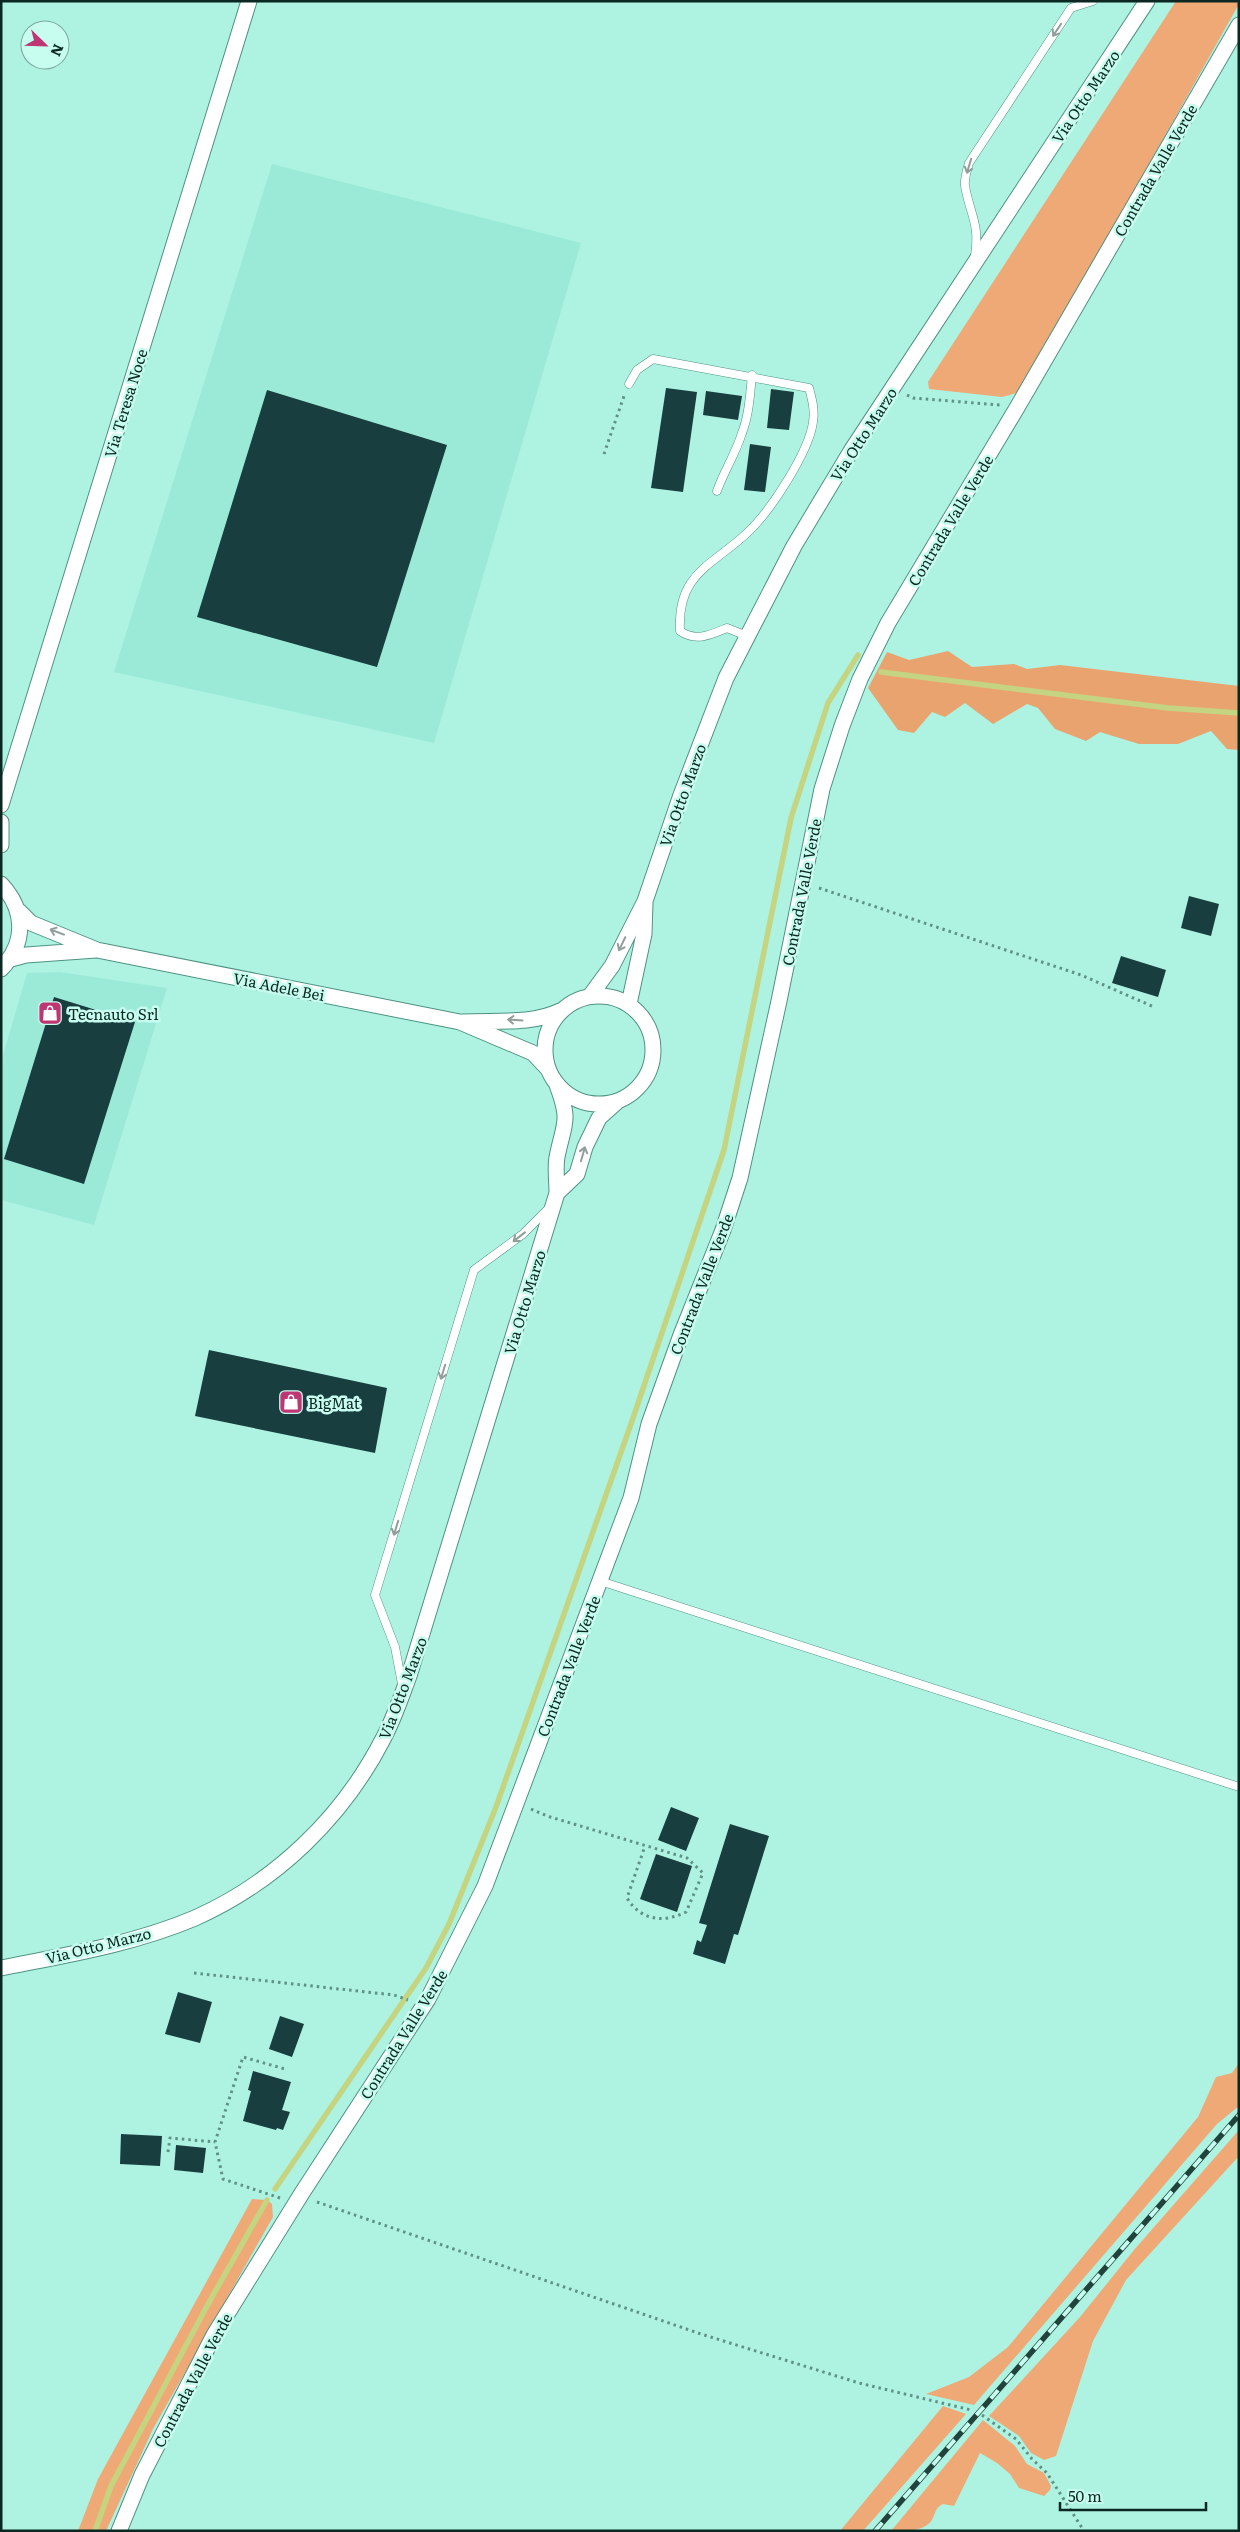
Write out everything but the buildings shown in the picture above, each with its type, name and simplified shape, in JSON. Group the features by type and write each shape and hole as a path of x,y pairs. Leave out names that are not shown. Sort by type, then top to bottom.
{"street":[{"name":"Via Teresa Noce","path":"1,805 249,1"},
{"name":"Via Otto Marzo","path":"590,996 612,966 645,901 709,720 747,636 820,501 1147,1"},
{"name":"Contrada Valle Verde","path":"119,2531 142,2474 191,2376 214,2335 302,2193 428,1999 486,1886 631,1498 649,1424 723,1230 740,1178 779,1001 822,789 842,726 860,679 876,648 1239,24"},
{"path":"1,822 1,845"},
{"path":"1,880 2,885 12,897 19,911 21,928 18,944 6,964"},
{"name":"Via Otto Marzo","path":"629,1004 644,934 645,901"},
{"name":"Via Adele Bei","path":"19,911 31,923 97,950 460,1022"},
{"name":"Via Adele Bei","path":"6,964 26,955 97,950"},
{"path":"590,996 612,997 629,1004 643,1018 650,1032 653,1047 651,1065 645,1078 632,1093 619,1100 603,1104 586,1103 572,1097 557,1085 548,1069 533,1053 460,1022 546,1018 574,1001 590,996"},
{"path":"548,1069 545,1054 546,1036 553,1021 562,1010"},
{"name":"Via Otto Marzo","path":"1,1968 102,1947 195,1918 263,1879 300,1849 348,1797 383,1739 403,1694 556,1198 556,1159 565,1130 566,1108 557,1085"},
{"name":"Via Otto Marzo","path":"556,1198 577,1174 588,1139 599,1118 619,1100"}],"lane":[{"path":"974,263 978,239 975,218 965,184 969,163 1071,8 1093,1"},
{"path":"629,384 636,370 654,359 752,375 809,388 814,405 813,422 808,440 799,460 762,518 748,532 697,573 690,582 679,614 680,631 688,637 702,637 727,628 747,636"},
{"path":"718,491 724,470 742,434 750,405 752,375"},
{"path":"403,1694 401,1671 395,1647 375,1595 474,1270 523,1234 556,1198"},
{"path":"600,1581 1239,1787"}],"path":[{"path":"604,454 629,384"},
{"path":"893,387 914,398 1018,406"},
{"path":"802,882 1081,976 1154,1007"},
{"path":"516,1803 547,1816 687,1858 703,1873 686,1912 671,1919 654,1918 634,1908 627,1898 645,1846"},
{"path":"194,1973 394,1995 414,2002"},
{"path":"273,2194 223,2179 215,2142 243,2057 285,2069"},
{"path":"168,2152 170,2138 215,2142"},
{"path":"302,2193 331,2208 701,2334 859,2383 971,2410"},
{"path":"982,2416 1016,2439 1032,2460 1047,2473 1084,2531"}],"shaded area":[{"path":"1176,1 1239,1 1239,4 1021,392 1002,397 929,389 928,382"},
{"path":"272,164 581,243 434,743 114,672"},
{"path":"948,651 972,667 1014,664 1027,669 1060,665 1239,686 1239,750 1227,749 1211,731 1178,744 1139,744 1100,732 1086,741 1055,729 1038,708 1027,704 993,724 965,703 945,717 932,712 914,733 898,730 868,688 887,652 909,660"},
{"path":"60,972 167,988 94,1225 1,1200 1,1062 27,973"},
{"path":"1239,2063 1239,2106 1217,2124 974,2405 926,2394 969,2377 1008,2347 1198,2117 1216,2077 1232,2073"},
{"path":"1239,2130 1239,2156 1126,2280 1093,2341 1056,2456 1044,2460 1031,2453 1019,2436 989,2416 1080,2317 1134,2250"},
{"path":"252,2199 267,2200 272,2204 273,2217 153,2429 106,2531 78,2531 98,2479"},
{"path":"943,2406 966,2414 863,2531 840,2531"},
{"path":"983,2420 1015,2446 1027,2464 1044,2473 1051,2486 1050,2490 1044,2496 1019,2488 1010,2474 997,2463 980,2453 954,2506 943,2504 938,2507 929,2524 919,2529 891,2531"}],"waterway":[{"path":"275,2189 426,1968 449,1924 496,1807 632,1421 724,1150 791,818 828,703 858,655"},
{"path":"881,672 1168,708 1239,713"},
{"path":"95,2531 111,2486 207,2306 267,2200"}],"railway":[{"path":"875,2531 1239,2115"}],"place":[{"name":"Tecnauto Srl","path":"50,1013"},
{"name":"BigMat","path":"291,1402"}]}
